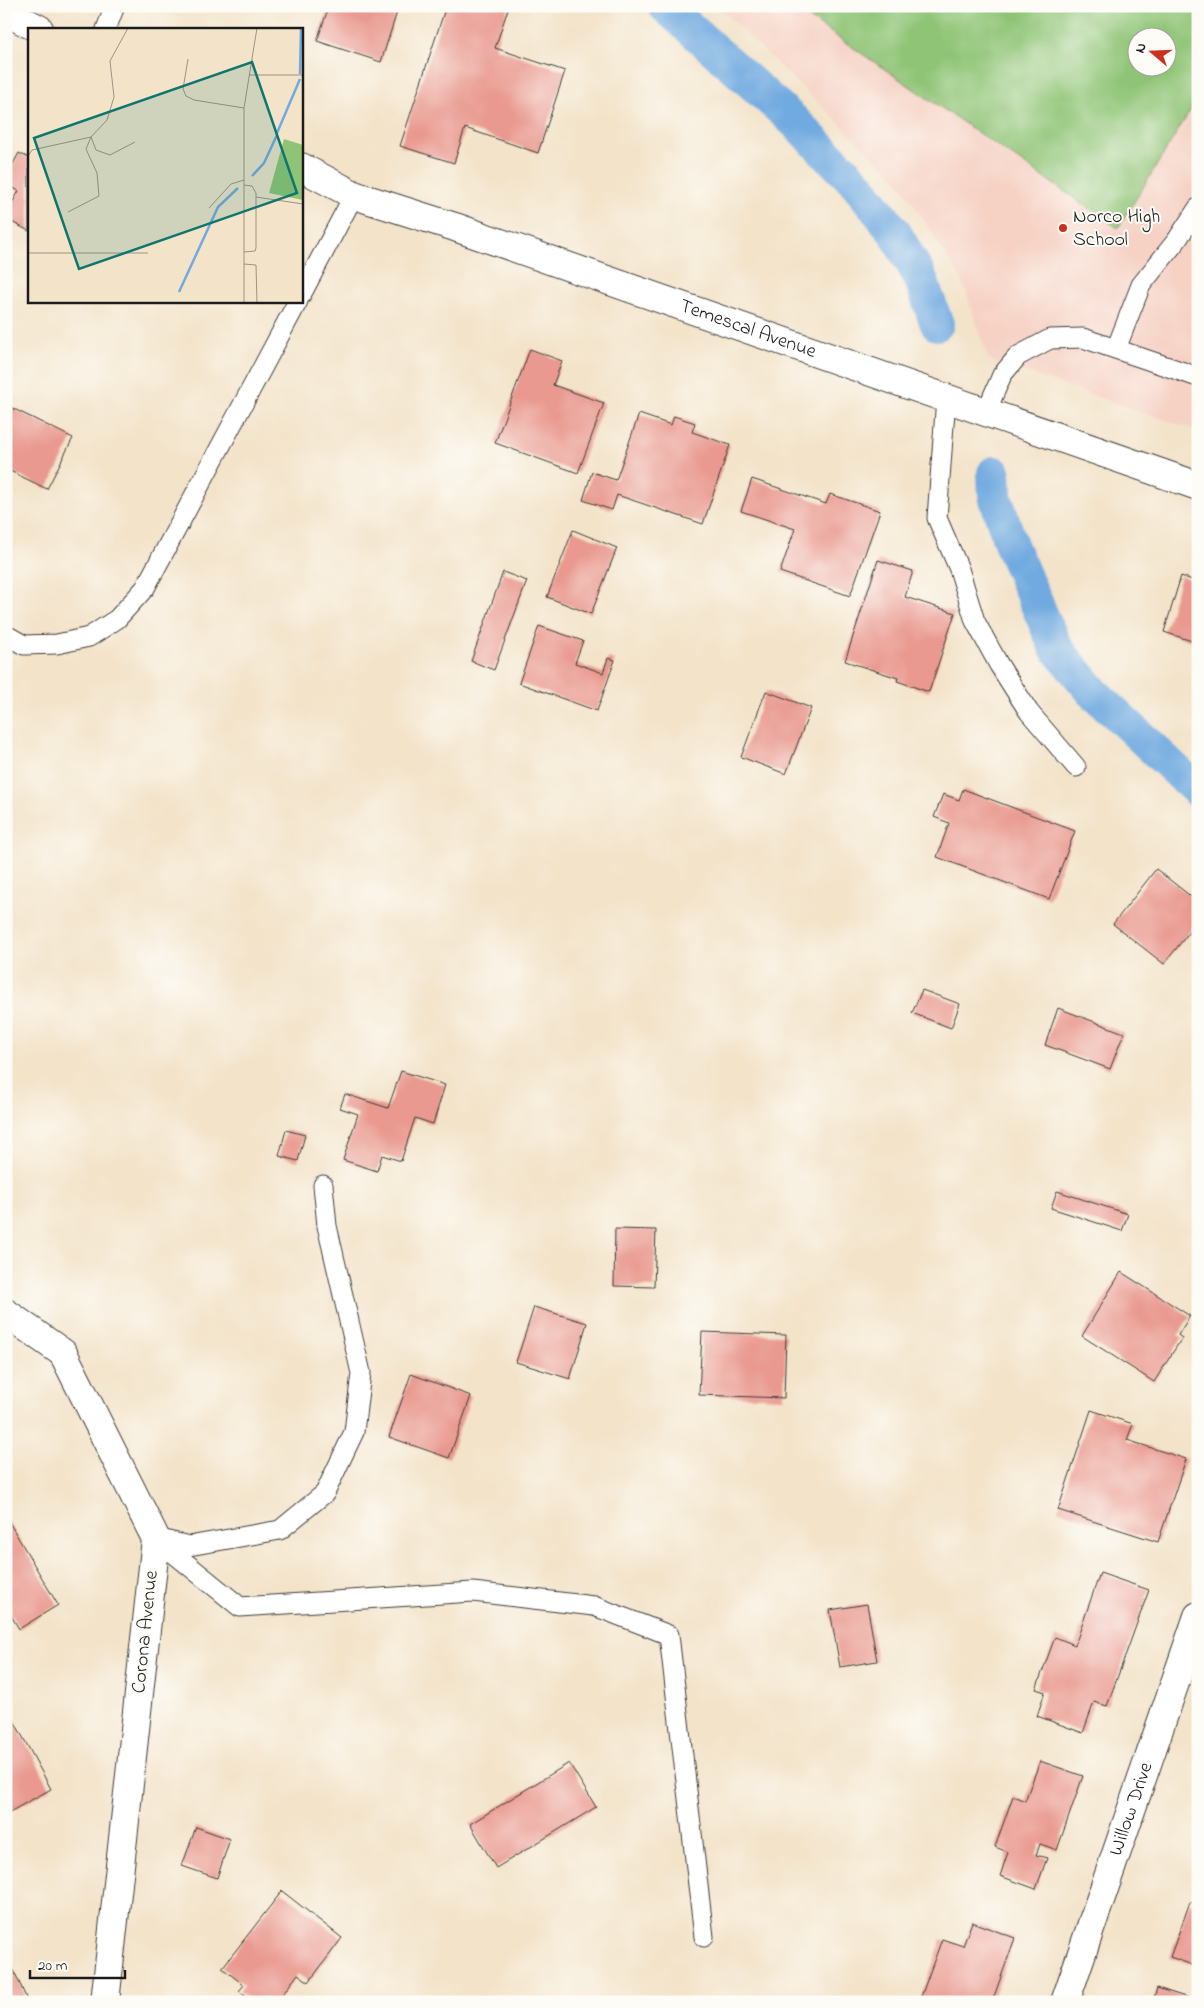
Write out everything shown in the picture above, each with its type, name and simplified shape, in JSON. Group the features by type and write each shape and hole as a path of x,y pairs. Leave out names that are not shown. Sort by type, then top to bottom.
{"street":[{"path":"6,12 37,28"},
{"name":"Temescal Avenue","path":"302,168 354,195 455,227 1198,486"},
{"path":"6,1313 63,1353 156,1538"},
{"name":"Corona Avenue","path":"105,2002 156,1538"},
{"name":"Willow Drive","path":"1066,2002 1198,1616"}],"lane":[{"path":"106,28 115,6"},
{"path":"302,293 354,195"},
{"path":"1116,350 1141,285 1177,240 1198,208"},
{"path":"6,635 24,645 57,644 89,637 117,619 145,588 297,302"},
{"path":"986,412 1002,375 1018,356 1050,339 1083,338 1198,377"},
{"path":"946,398 937,518 959,568 975,621 999,666 1029,712 1076,768"},
{"path":"156,1538 189,1546 280,1530 325,1494 354,1432 360,1372 328,1226 323,1185"},
{"path":"156,1538 240,1607 473,1592 594,1606 669,1635 704,1937"}],"shaded area":[{"name":"Norco High School","path":"717,6 1198,6 1198,431 989,360 961,278 897,179"}],"green space":[{"path":"792,6 1198,6 1198,98 1118,228"}],"building":[{"path":"329,6 379,6 397,12 381,62 317,41"},
{"path":"446,6 509,6 495,48 565,71 538,153 465,128 454,163 400,146"},
{"path":"19,153 28,158 28,230 6,219 6,213 19,191 6,184 6,176"},
{"path":"530,349 562,361 553,385 604,403 578,473 495,443"},
{"path":"6,405 73,438 47,489 6,469"},
{"path":"639,414 671,425 674,416 695,423 692,432 730,445 703,524 617,495 612,510 583,500 592,472 616,480"},
{"path":"752,479 826,504 830,494 880,511 850,596 780,572 795,529 741,511"},
{"path":"573,530 617,548 591,614 547,597"},
{"path":"878,560 913,571 905,597 955,613 929,692 897,681 898,678 845,661"},
{"path":"503,572 527,581 494,670 471,661"},
{"path":"1181,576 1198,582 1198,643 1164,632"},
{"path":"539,626 583,641 575,663 603,673 608,658 615,660 597,711 519,683"},
{"path":"766,691 811,708 786,774 741,757"},
{"path":"963,789 1075,831 1049,899 937,857 949,823 934,817 943,794 959,800"},
{"path":"1156,869 1198,902 1198,921 1164,964 1113,924"},
{"path":"922,990 960,1004 951,1028 912,1013"},
{"path":"1058,1008 1124,1033 1110,1069 1045,1045"},
{"path":"401,1071 445,1085 433,1124 415,1118 401,1161 382,1155 377,1171 343,1160 358,1114 340,1108 345,1094 388,1108"},
{"path":"286,1130 305,1135 298,1161 279,1156"},
{"path":"1057,1191 1128,1214 1122,1231 1051,1208"},
{"path":"615,1229 656,1230 654,1287 614,1286"},
{"path":"1121,1272 1190,1316 1178,1335 1182,1338 1154,1382 1082,1336"},
{"path":"534,1307 587,1323 570,1379 516,1362"},
{"path":"702,1332 786,1335 784,1398 699,1395"},
{"path":"411,1374 471,1396 449,1458 389,1437"},
{"path":"1091,1410 1133,1424 1127,1440 1186,1459 1158,1542 1058,1510"},
{"path":"6,1517 58,1605 19,1629 6,1607"},
{"path":"1100,1573 1149,1590 1107,1706 1094,1702 1083,1733 1037,1716 1045,1692 1036,1689 1055,1637 1075,1645"},
{"path":"867,1604 877,1661 840,1667 830,1610"},
{"path":"6,1706 51,1789 6,1814"},
{"path":"1040,1761 1083,1776 1057,1850 1040,1844 1036,1855 1047,1858 1036,1889 1000,1876 1008,1852 995,1847 1013,1796 1025,1801"},
{"path":"569,1763 596,1807 496,1868 470,1824"},
{"path":"196,1827 230,1839 217,1878 182,1866"},
{"path":"282,1891 342,1938 309,1982 298,1974 277,2002 252,2002 239,1991 244,1985 222,1968"},
{"path":"1190,1902 1198,1905 1198,1967 1170,1957"},
{"path":"972,1922 1015,1938 992,2002 919,2002 942,1939 963,1946"},
{"path":"6,1953 28,2002 6,2002"},
{"path":"1157,1988 1198,2001 1198,2002 1153,2002"}],"waterway":[{"path":"665,6 793,120 858,185 895,233 920,277 937,324"},
{"path":"994,473 995,496 1011,545 1056,648 1093,692 1198,791"}],"place":[{"name":"Norco High School","path":"1063,228"}]}
